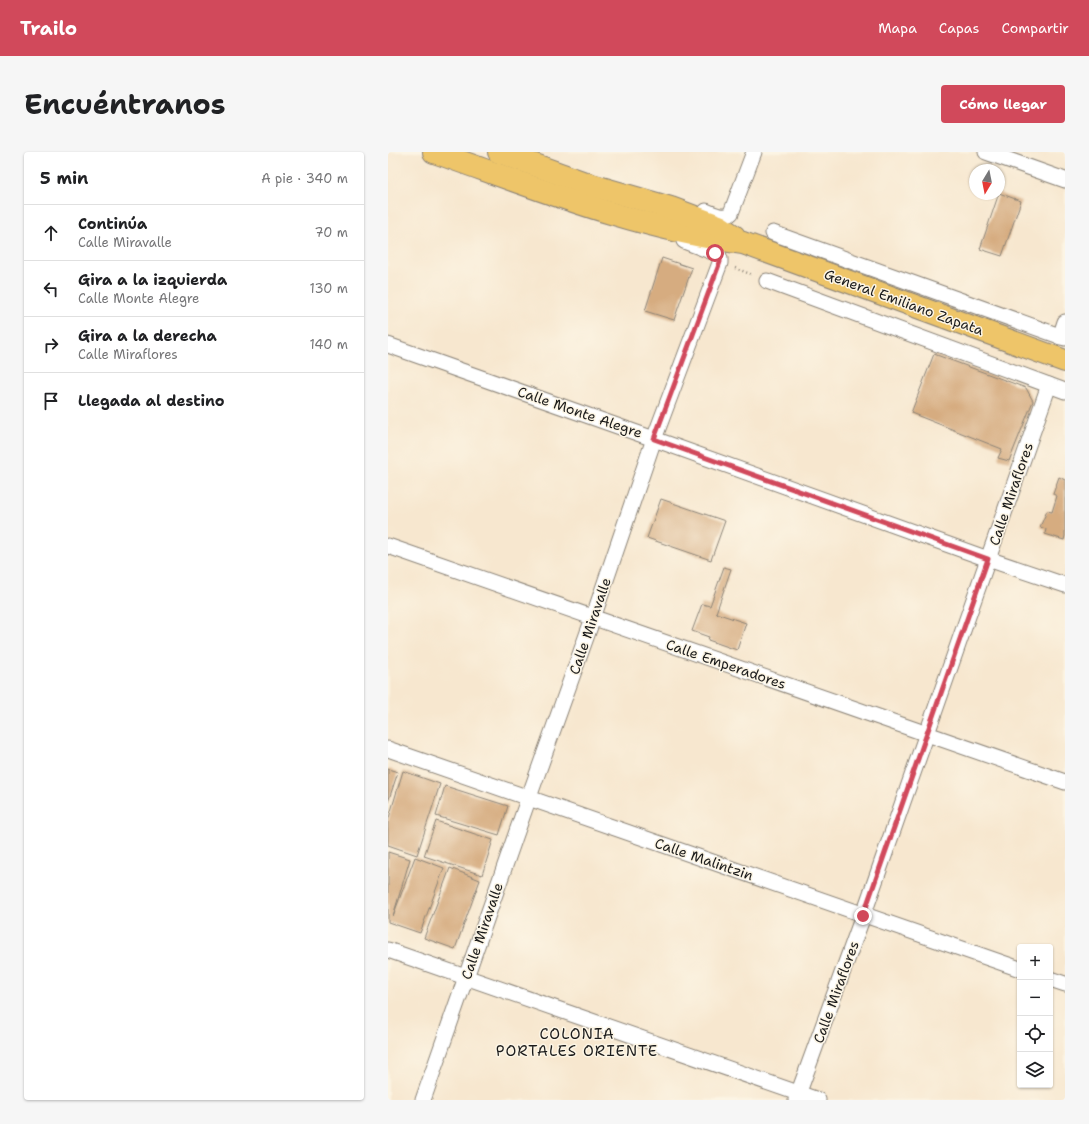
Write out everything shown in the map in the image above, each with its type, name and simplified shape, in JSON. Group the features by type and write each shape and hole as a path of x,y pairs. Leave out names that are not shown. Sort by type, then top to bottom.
{"main road":[{"name":"General Emiliano Zapata","path":"434,152 618,216 712,239 743,243 1065,361"},
{"name":"General Emiliano Zapata","path":"499,152 588,184 671,208 720,226 743,243"}],"street":[{"path":"671,208 699,209 719,216 729,216 732,214 754,152"},
{"path":"986,152 1065,180"},
{"path":"618,216 715,253 720,256 720,262"},
{"path":"774,233 1062,337 1065,322"},
{"name":"Calle Miravalle","path":"423,1100 593,618 654,439 720,262"},
{"path":"768,281 1065,391"},
{"name":"Calle Monte Alegre","path":"388,345 988,559 1065,585"},
{"name":"Calle Miraflores","path":"797,1097 863,916 1050,385"},
{"name":"Calle Emperadores","path":"388,546 1065,782"},
{"name":"Calle Malintzin","path":"388,749 529,797 863,916 1017,968"},
{"path":"388,950 466,976 797,1097 818,1100"},
{"path":"1053,980 1065,984"}],"path":[{"path":"720,262 768,281"}],"building":[{"path":"1005,195 1021,201 1002,256 980,249 997,200 1005,200"},
{"path":"662,258 692,268 674,320 645,311"},
{"path":"934,354 1026,388 1033,401 1009,461 998,458 1002,449 911,413"},
{"path":"1059,477 1065,480 1064,540 1045,534 1046,529 1040,527 1047,511 1052,512 1057,496 1053,494"},
{"path":"661,499 725,521 711,560 647,538"},
{"path":"724,567 731,569 716,613 746,623 737,650 708,640 709,637 692,631 702,604 710,606"},
{"path":"388,769 398,772 388,802"},
{"path":"403,771 440,784 417,855 388,845 388,821"},
{"path":"445,786 508,806 499,835 436,816"},
{"path":"436,821 493,840 482,875 424,856"},
{"path":"388,852 410,859 393,916 415,857 444,868 420,933 388,922"},
{"path":"450,868 480,880 455,949 424,938"}],"district":[{"name":"COLONIA PORTALES ORIENTE","path":"577,1042"}],"route":[{"path":"715,253 720,256 720,262 654,439 988,559 863,916"}]}
